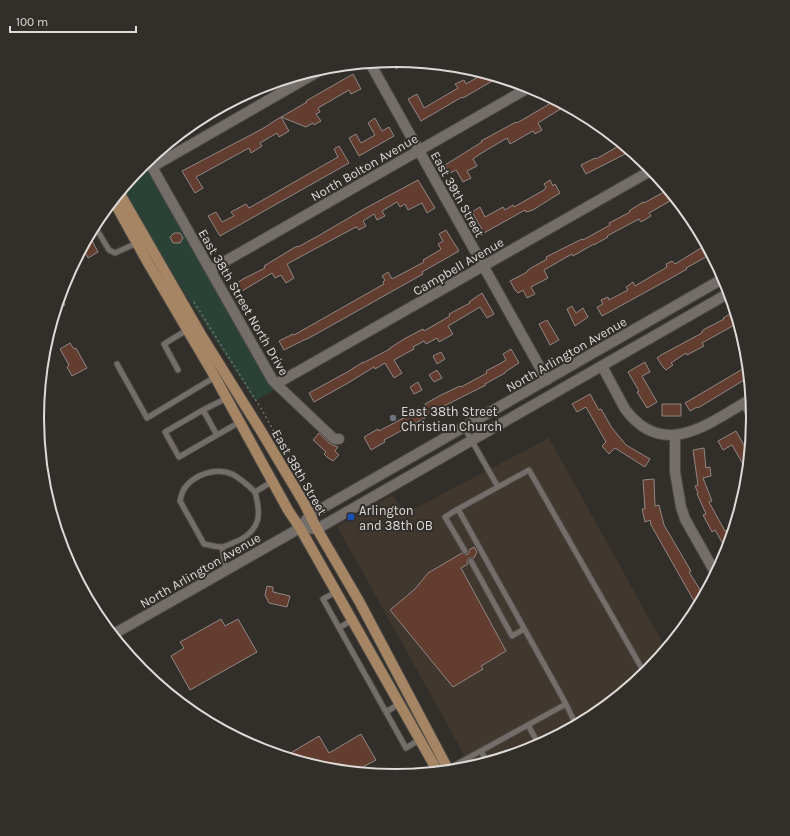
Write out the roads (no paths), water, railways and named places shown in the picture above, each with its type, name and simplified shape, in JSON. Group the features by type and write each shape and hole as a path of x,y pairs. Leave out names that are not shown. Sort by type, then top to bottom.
{"main road":[{"name":"East 38th Street","path":"122,198 202,338 261,431 304,503 445,765"},
{"name":"East 38th Street","path":"116,205 227,398 435,767"}],"street":[{"name":"East 39th Street","path":"373,68 547,380"},
{"path":"161,157 304,79"},
{"name":"North Bolton Avenue","path":"210,270 522,91"},
{"name":"East 38th Street North Drive","path":"152,166 273,381 334,439 339,439"},
{"name":"Campbell Avenue","path":"276,384 646,173"},
{"name":"North Arlington Avenue","path":"117,632 300,528 310,515 718,281"},
{"path":"300,528 317,529 724,296"},
{"path":"602,366 630,416 638,424 649,430 664,435 675,436 689,433 699,429 745,403"},
{"path":"675,436 676,480 684,519 712,568"}],"lane":[{"path":"98,231 109,250 115,253 137,243"},
{"path":"178,370 164,344 187,330"},
{"path":"117,364 147,418 215,377"},
{"path":"227,398 165,432 172,445 180,458 240,422"},
{"path":"203,410 217,435"},
{"path":"464,428 498,487"},
{"path":"465,551 445,517 529,470 641,668"},
{"path":"217,471 231,474 246,483 255,492 259,515 256,527 248,535 222,547 204,544 180,501 184,489 195,478 217,471"},
{"path":"255,492 273,481"},
{"path":"458,510 574,720"},
{"path":"222,547 226,571"},
{"path":"472,562 512,636 524,629"},
{"path":"336,592 323,599 406,748 419,740"},
{"path":"339,628 352,620"},
{"path":"386,712 399,704"},
{"path":"461,762 566,704"},
{"path":"528,725 536,739"},
{"path":"481,751 484,757"}],"place":[{"name":"East 38th Street Christian Church","path":"393,418"},
{"name":"Arlington and 38th OB","path":"351,517"}]}
